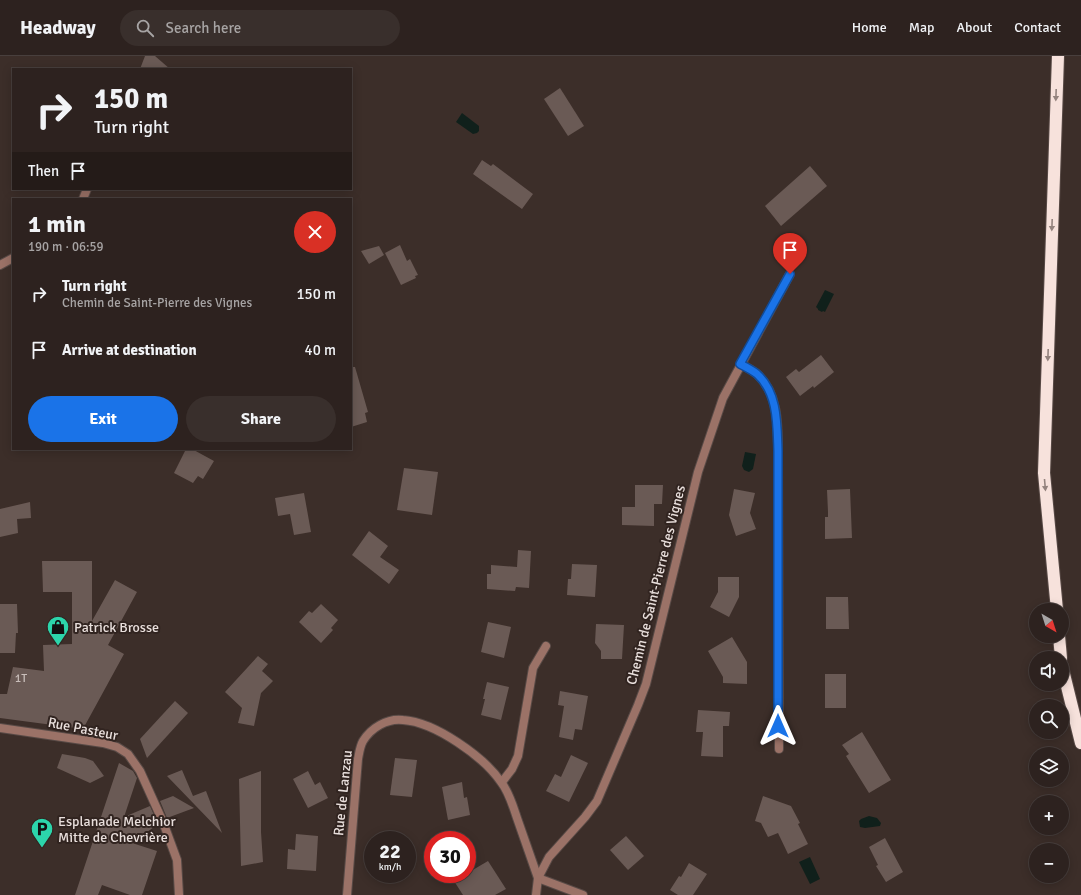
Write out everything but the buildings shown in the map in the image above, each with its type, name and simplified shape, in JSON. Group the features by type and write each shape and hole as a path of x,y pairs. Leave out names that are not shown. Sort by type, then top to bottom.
{"highway":[{"path":"1056,603 1044,473 1058,56"},
{"path":"1068,691 1081,743"}],"street":[{"path":"0,265 12,259"},
{"name":"Chemin de Saint-Pierre des Vignes","path":"536,895 538,878 549,857 585,817 597,801 638,705 646,684 698,472 723,398 740,364 790,274"},
{"path":"740,364 757,373 769,389 776,407 778,451 779,748"},
{"path":"502,782 512,769 518,756 534,668 546,646"},
{"name":"Rue de Lanzau","path":"347,895 358,759 362,742 373,729 387,721 403,720 430,727 465,747 489,768 502,782 510,799 538,878"},
{"name":"Rue Pasteur","path":"0,728 103,743 117,747 128,754 145,780 177,860 179,895"},
{"path":"538,878 583,895"}],"water":[{"path":"462,113 479,126 479,131 477,133 473,134 456,122"},
{"path":"825,290 834,294 825,312 822,312 816,307"},
{"path":"745,452 756,454 753,469 749,472 744,470 742,466"},
{"path":"869,816 877,818 881,823 880,826 865,828 860,827 859,821"},
{"path":"810,857 820,879 810,884 799,862"}],"place":[{"name":"Patrick Brosse","path":"58,646"},
{"name":"Esplanade Melchior Mitte de Chevrière","path":"42,848"}],"route":[{"path":"778,726 778,431 776,407 769,389 757,373 740,364 790,274"}]}
